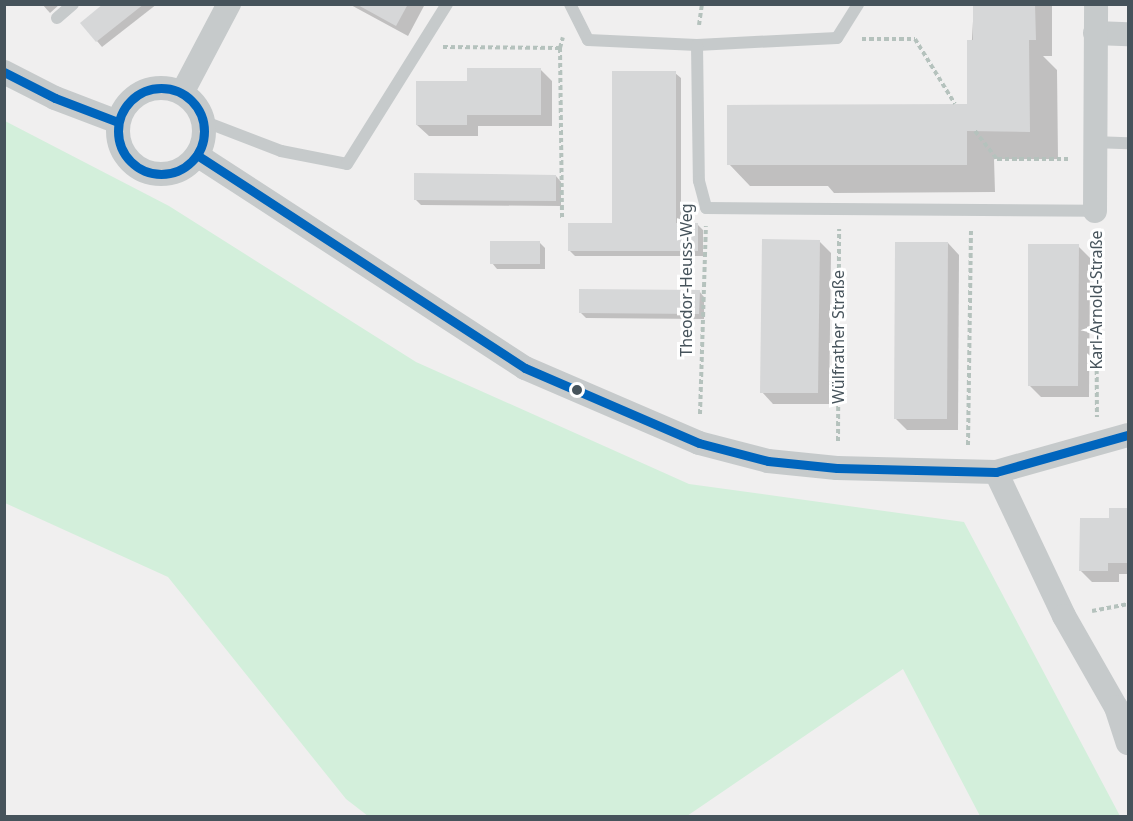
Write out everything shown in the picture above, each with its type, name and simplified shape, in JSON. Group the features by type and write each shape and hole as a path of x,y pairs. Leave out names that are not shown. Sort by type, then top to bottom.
{"street":[{"path":"182,93 229,4"},
{"name":"Karl-Arnold-Straße","path":"1095,211 1096,4"},
{"path":"1095,33 1128,34"},
{"path":"4,72 55,98 118,122"},
{"path":"162,88 182,93 195,105 203,121 204,139 197,155 182,169 163,175 144,171 127,160 123,151 118,122 126,104 142,92 162,88"},
{"path":"197,155 525,368 699,443 768,461 837,468 968,473 996,472 1097,441 1128,435"},
{"path":"996,472 1064,616 1116,707 1128,743"}],"lane":[{"path":"57,18 73,4"},
{"path":"203,121 281,151 347,164 447,4"},
{"path":"570,4 588,40 697,45 837,38 858,4"},
{"name":"Theodor-Heuss-Weg","path":"697,45 699,181 706,208"},
{"path":"1094,150 1128,143"},
{"path":"706,208 839,206 971,211 1095,211"}],"path":[{"path":"562,219 560,48 565,26"},
{"path":"837,38 915,39 955,104"},
{"path":"419,46 560,48"},
{"path":"975,131 997,159 1094,150"},
{"name":"Wülfrather Straße","path":"837,468 839,206"},
{"name":"Theodor-Heuss-Weg","path":"699,443 706,208"},
{"path":"968,473 971,211"},
{"name":"Karl-Arnold-Straße","path":"1095,211 1097,441"},
{"path":"1064,616 1128,604"}],"green space":[{"path":"5,121 169,206 416,362 689,484 964,522 1120,816 980,816 903,669 687,816 368,816 346,799 168,577 5,503"}],"building":[{"path":"103,4 144,4 96,42 80,23"},
{"path":"356,4 408,4 396,26"},
{"path":"973,4 1035,4 1036,40 1029,40 1030,132 967,131 967,165 727,165 727,105 967,104 967,40 973,40"},
{"path":"467,68 541,68 541,115 467,115 467,125 416,125 416,81 467,81"},
{"path":"612,71 676,71 676,223 698,223 698,251 568,251 568,223 612,223"},
{"path":"414,173 556,175 556,201 414,200"},
{"path":"762,239 820,240 818,393 760,393"},
{"path":"490,241 540,241 540,264 490,264"},
{"path":"895,242 948,242 947,419 894,419"},
{"path":"1028,244 1079,244 1078,386 1028,386"},
{"path":"579,289 700,290 699,314 579,313"},
{"path":"1109,508 1128,508 1128,563 1108,563 1108,571 1079,571 1080,518 1109,518"}],"transit line":[{"path":"4,72 55,98 118,122"},
{"path":"161,88 185,95 197,107 204,131 197,155 185,167 161,174 137,167 125,155 118,131 125,107 137,95 161,88"},
{"path":"197,155 525,368 699,443 768,461 837,468 996,472 1128,435"}]}
